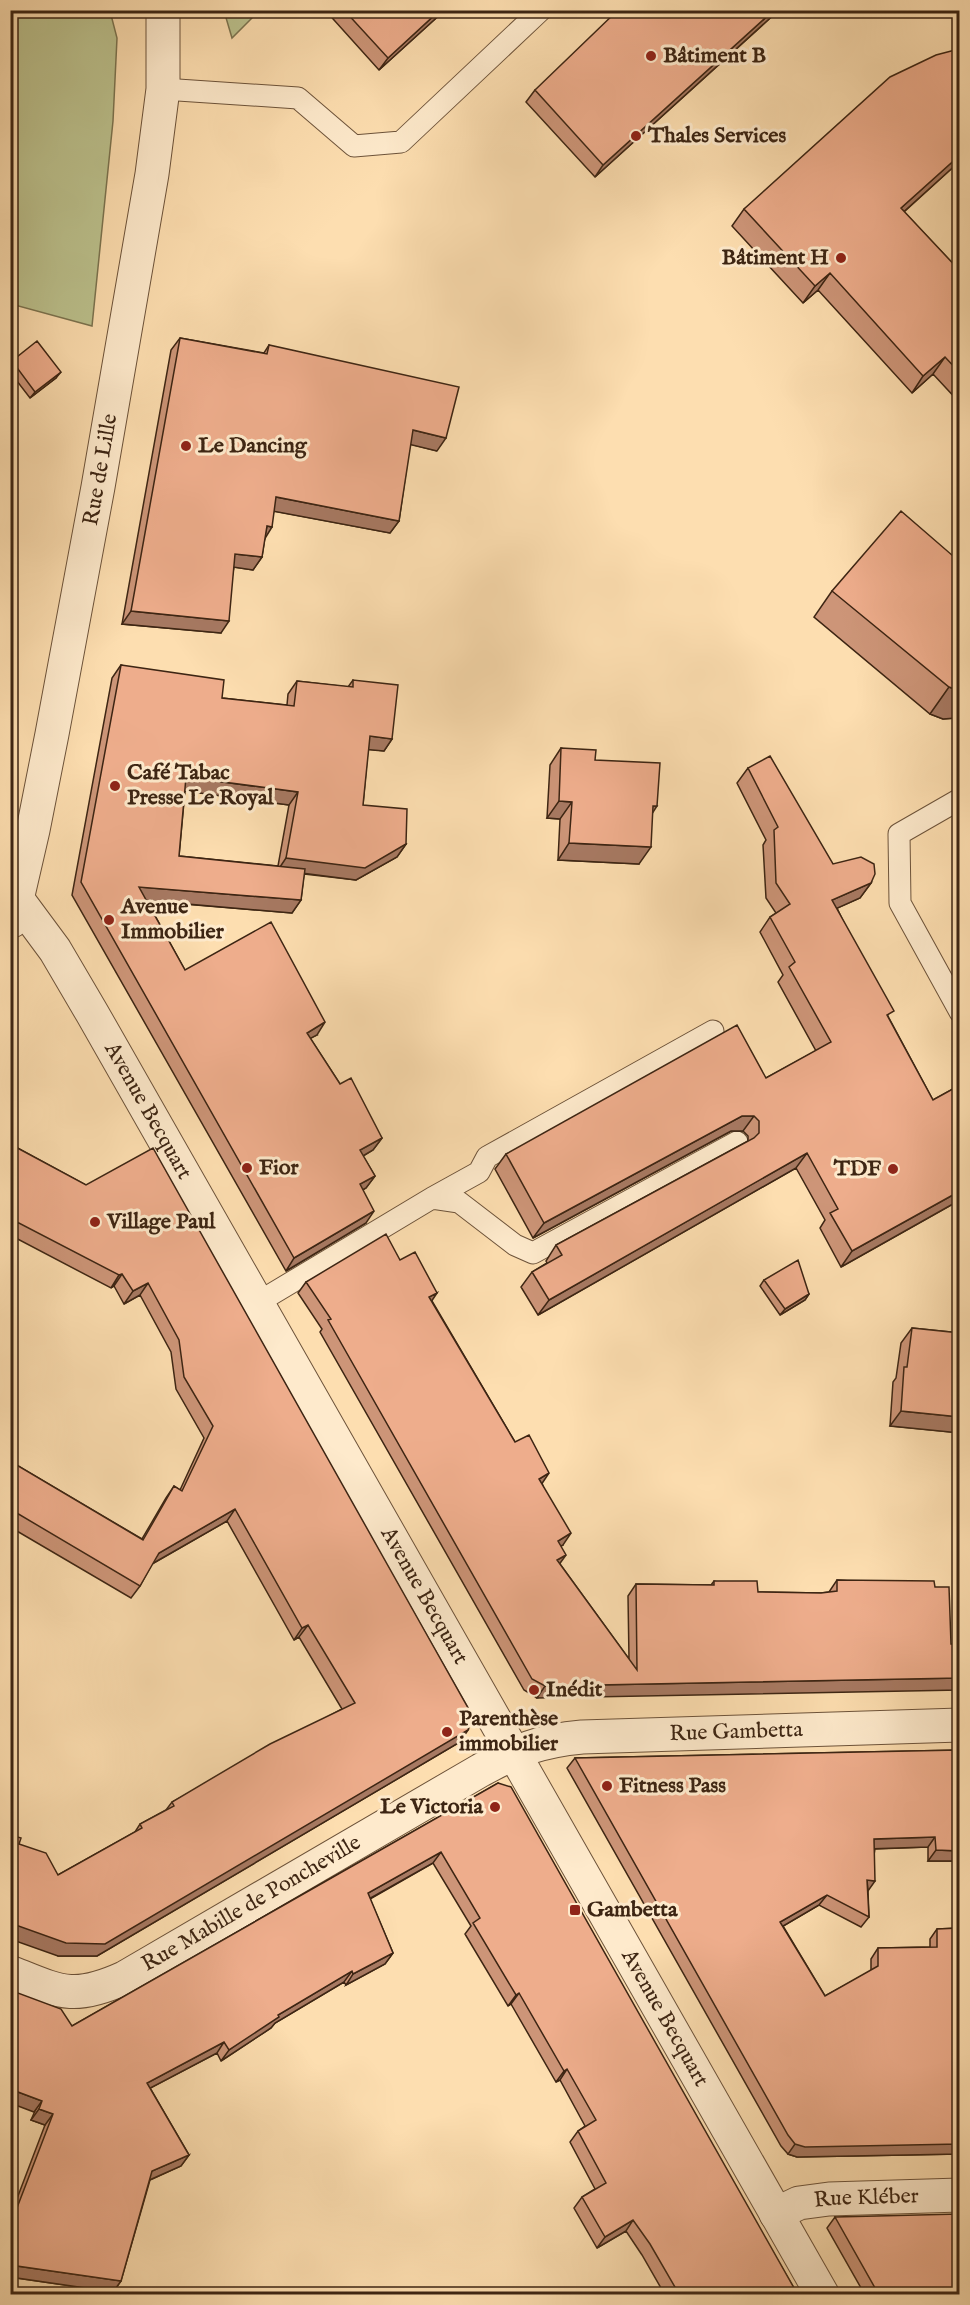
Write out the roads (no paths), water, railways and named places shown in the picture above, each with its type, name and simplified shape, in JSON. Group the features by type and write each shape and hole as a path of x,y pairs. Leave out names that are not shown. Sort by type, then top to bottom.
{"street":[{"name":"Rue de Lille","path":"13,905 52,734 152,174 163,89 165,45 163,10"},
{"name":"Avenue Becquart","path":"13,905 56,950 822,2295"},
{"name":"Rue Gambetta","path":"513,1753 551,1740 582,1737 960,1725"},
{"name":"Rue Mabille de Poncheville","path":"10,1972 47,1986 76,1993 99,1989 123,1978 513,1753"},
{"name":"Rue Kléber","path":"776,2214 799,2203 829,2199 960,2195"}],"lane":[{"path":"163,89 298,98 354,146 401,142 541,10"},
{"path":"960,799 899,834 900,903 960,1012"},
{"path":"257,1303 479,1172 487,1156 713,1031"},
{"path":"432,1198 459,1202 515,1245 533,1253 736,1142"}],"place":[{"name":"Bâtiment B","path":"651,56"},
{"name":"Thales Services","path":"636,136"},
{"name":"Bâtiment H","path":"841,258"},
{"name":"Le Dancing","path":"186,446"},
{"name":"Café Tabac Presse Le Royal","path":"115,786"},
{"name":"Avenue Immobilier","path":"109,920"},
{"name":"Fior","path":"247,1168"},
{"name":"TDF","path":"893,1169"},
{"name":"Village Paul","path":"95,1222"},
{"name":"Inédit","path":"534,1690"},
{"name":"Parenthèse immobilier","path":"447,1732"},
{"name":"Fitness Pass","path":"607,1786"},
{"name":"Le Victoria","path":"495,1807"},
{"name":"Gambetta","path":"575,1910"}]}
